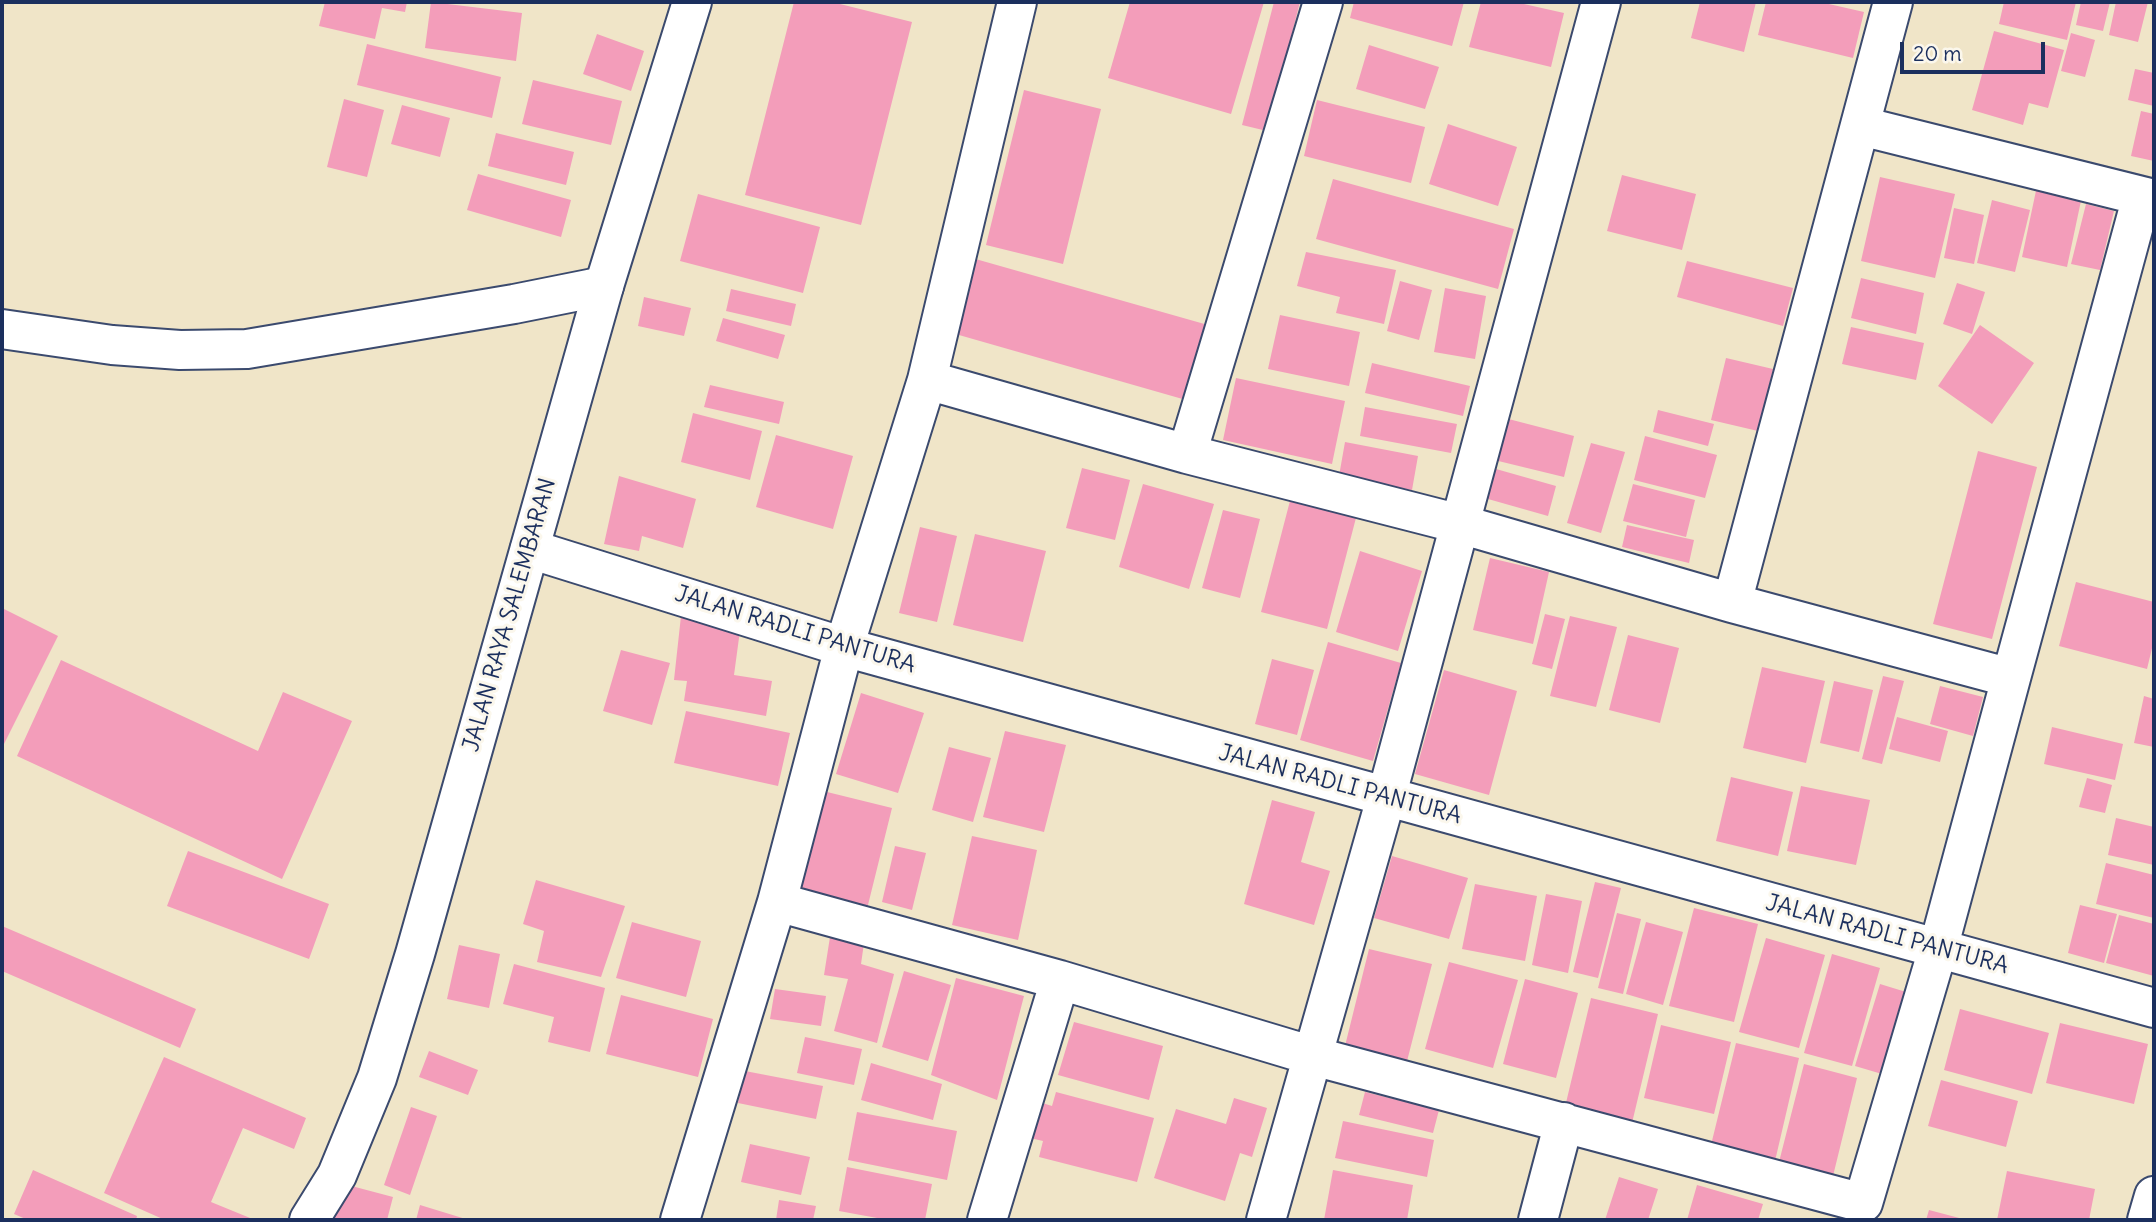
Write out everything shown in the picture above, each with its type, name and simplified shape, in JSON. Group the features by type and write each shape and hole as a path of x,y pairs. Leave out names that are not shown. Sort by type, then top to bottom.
{"street":[{"name":"JALAN RAYA SALEMBARAN","path":"309,1220 337,1175 377,1078 415,954 604,286 692,2"},
{"path":"680,1220 777,902 844,647 927,380 1017,2"},
{"path":"1187,454 1323,2"},
{"path":"1266,1220 1386,798 1601,2"},
{"path":"1732,603 1892,2"},
{"path":"777,902 1060,980 1313,1056 1564,1122 1861,1211 1938,949 2011,678 2148,198 1861,126"},
{"path":"2,329 112,345 180,350 247,349 604,286"},
{"path":"927,380 1187,454 1460,524 1732,603 2011,678"},
{"name":"JALAN RADLI PANTURA","path":"530,549 844,647 2154,1008"},
{"path":"987,1220 1060,980"},
{"path":"1538,1220 1564,1122"},
{"path":"2147,1220 2154,1196"}],"building":[{"path":"325,2 407,2 405,12 382,8 375,39 319,26"},
{"path":"431,2 522,13 516,61 425,48"},
{"path":"794,2 832,2 912,22 861,225 745,195"},
{"path":"1130,2 1264,2 1231,114 1108,78"},
{"path":"1274,2 1300,2 1267,131 1242,125"},
{"path":"1354,2 1464,2 1452,46 1350,18"},
{"path":"1481,2 1515,2 1564,13 1551,67 1469,47"},
{"path":"1700,2 1756,2 1744,52 1691,38"},
{"path":"1766,2 1820,2 1864,12 1853,58 1758,35"},
{"path":"2004,2 2076,2 2067,40 1999,24"},
{"path":"2081,2 2110,2 2103,31 2076,25"},
{"path":"2116,2 2148,2 2138,42 2109,35"},
{"path":"1994,31 2064,50 2048,108 2029,103 2023,125 1972,110"},
{"path":"2071,33 2095,40 2085,77 2061,71"},
{"path":"597,34 644,51 631,91 583,74"},
{"path":"367,44 501,77 492,118 357,85"},
{"path":"1369,45 1439,67 1425,109 1356,89"},
{"path":"2135,69 2154,73 2154,106 2128,100"},
{"path":"533,80 622,101 611,145 522,124"},
{"path":"1024,90 1101,109 1063,264 986,245"},
{"path":"344,99 384,110 367,177 327,167"},
{"path":"1317,100 1425,127 1411,183 1304,156"},
{"path":"402,105 450,118 440,157 391,144"},
{"path":"2141,111 2154,114 2154,161 2131,156"},
{"path":"1448,124 1517,147 1498,206 1429,184"},
{"path":"496,133 574,152 566,185 488,166"},
{"path":"478,174 571,200 561,237 467,210"},
{"path":"1622,175 1696,194 1682,250 1607,231"},
{"path":"1880,177 1955,194 1935,278 1861,261"},
{"path":"1333,179 1514,229 1498,289 1316,239"},
{"path":"2037,186 2082,196 2067,267 2022,257"},
{"path":"698,194 820,227 803,293 680,261"},
{"path":"1992,200 2030,210 2015,272 1977,263"},
{"path":"2086,204 2114,211 2100,270 2071,264"},
{"path":"1954,208 1984,215 1974,264 1944,258"},
{"path":"1306,252 1396,270 1384,324 1336,313 1340,297 1297,286"},
{"path":"972,258 1215,327 1193,402 952,333"},
{"path":"1687,261 1793,288 1783,326 1677,297"},
{"path":"1861,278 1924,293 1916,334 1851,318"},
{"path":"1400,281 1432,290 1419,340 1387,331"},
{"path":"1957,283 1985,292 1972,334 1943,324"},
{"path":"1445,288 1486,296 1475,359 1434,352"},
{"path":"731,289 796,304 791,326 726,311"},
{"path":"644,297 691,308 684,336 638,326"},
{"path":"1280,315 1360,332 1349,386 1268,369"},
{"path":"723,318 785,335 778,359 716,341"},
{"path":"1980,325 2034,363 1992,424 1938,386"},
{"path":"1851,327 1924,343 1916,380 1842,364"},
{"path":"1726,358 1773,369 1758,431 1711,420"},
{"path":"1372,363 1470,386 1463,416 1365,393"},
{"path":"1236,378 1345,401 1332,464 1223,440"},
{"path":"710,385 784,402 779,424 704,407"},
{"path":"1365,407 1457,424 1451,453 1360,436"},
{"path":"1658,410 1714,424 1708,446 1653,432"},
{"path":"693,413 762,431 750,480 681,462"},
{"path":"1497,416 1574,436 1564,477 1486,458"},
{"path":"776,435 853,456 833,529 756,507"},
{"path":"1645,436 1717,455 1705,498 1634,480"},
{"path":"1345,442 1418,456 1412,490 1339,476"},
{"path":"1591,443 1625,452 1601,533 1567,523"},
{"path":"1978,451 2037,467 1992,639 1933,624"},
{"path":"1489,467 1556,486 1548,516 1481,497"},
{"path":"1082,468 1130,480 1115,540 1066,528"},
{"path":"619,476 696,499 683,548 642,536 639,551 604,544"},
{"path":"1143,484 1214,504 1189,589 1119,567"},
{"path":"1633,484 1695,500 1686,537 1623,521"},
{"path":"1291,497 1357,514 1327,629 1261,612"},
{"path":"1223,510 1260,519 1240,598 1202,588"},
{"path":"1627,525 1694,540 1689,563 1622,547"},
{"path":"920,527 957,536 937,622 899,613"},
{"path":"975,534 1046,551 1023,642 953,625"},
{"path":"1360,551 1422,571 1398,651 1336,632"},
{"path":"1490,558 1549,572 1533,644 1473,630"},
{"path":"2076,582 2154,602 2154,640 2147,669 2059,646"},
{"path":"2,608 58,636 2,748"},
{"path":"1545,614 1565,619 1552,669 1532,664"},
{"path":"681,616 741,623 734,675 772,681 766,716 684,701 687,681 674,680"},
{"path":"1570,616 1617,627 1596,707 1550,696"},
{"path":"1628,635 1679,648 1660,723 1609,710"},
{"path":"1328,642 1401,663 1373,761 1300,740"},
{"path":"621,650 670,663 652,725 603,711"},
{"path":"1272,659 1314,670 1297,735 1255,724"},
{"path":"61,660 258,751 283,692 352,721 282,879 17,756"},
{"path":"1762,667 1825,681 1806,763 1743,748"},
{"path":"1444,670 1517,691 1489,795 1415,774"},
{"path":"1883,676 1904,681 1882,764 1862,759"},
{"path":"1834,681 1873,690 1859,752 1820,743"},
{"path":"1940,686 1983,697 1973,736 1930,724"},
{"path":"861,693 924,713 898,793 836,774"},
{"path":"2144,696 2154,699 2154,747 2134,743"},
{"path":"686,711 790,733 778,786 674,763"},
{"path":"1897,717 1948,731 1940,762 1889,749"},
{"path":"2052,727 2123,744 2115,780 2044,764"},
{"path":"1005,731 1066,745 1044,832 983,817"},
{"path":"949,747 991,758 973,822 932,810"},
{"path":"1731,777 1793,792 1778,856 1716,841"},
{"path":"2087,778 2112,785 2105,813 2079,807"},
{"path":"1801,786 1870,800 1856,865 1787,851"},
{"path":"823,791 892,808 867,909 798,891"},
{"path":"1272,800 1315,812 1301,862 1330,871 1314,925 1244,904"},
{"path":"2116,818 2154,827 2154,865 2108,855"},
{"path":"972,836 1037,850 1018,940 952,925"},
{"path":"895,846 926,853 912,910 882,902"},
{"path":"188,851 329,904 309,959 167,906"},
{"path":"1392,856 1468,878 1449,939 1374,918"},
{"path":"2106,863 2154,875 2154,918 2096,904"},
{"path":"536,880 625,906 601,977 537,962 544,931 523,924"},
{"path":"1595,882 1621,888 1598,978 1573,972"},
{"path":"1475,884 1537,896 1525,961 1462,949"},
{"path":"1546,894 1582,901 1568,973 1532,965"},
{"path":"2080,905 2117,914 2104,963 2068,953"},
{"path":"1694,908 1758,924 1734,1022 1669,1006"},
{"path":"1617,913 1641,919 1623,994 1598,988"},
{"path":"2119,915 2154,924 2154,976 2106,963"},
{"path":"632,922 701,941 686,997 616,978"},
{"path":"1646,922 1683,932 1663,1005 1626,994"},
{"path":"2,926 196,1009 180,1048 2,971"},
{"path":"830,937 864,943 861,964 894,974 877,1043 834,1031 848,979 824,975"},
{"path":"1766,938 1825,955 1799,1048 1739,1032"},
{"path":"459,945 500,954 489,1008 447,999"},
{"path":"1369,949 1432,964 1406,1065 1344,1050"},
{"path":"1832,954 1880,968 1852,1066 1804,1053"},
{"path":"1449,962 1518,980 1493,1068 1425,1049"},
{"path":"514,964 605,988 590,1052 548,1042 554,1017 503,1004"},
{"path":"904,971 951,985 928,1061 882,1047"},
{"path":"956,978 1024,996 997,1100 931,1075"},
{"path":"1525,979 1578,993 1556,1078 1503,1064"},
{"path":"1880,984 1906,992 1882,1074 1855,1066"},
{"path":"775,989 826,996 821,1026 770,1019"},
{"path":"621,995 713,1019 698,1077 606,1054"},
{"path":"1591,998 1658,1014 1632,1123 1565,1107"},
{"path":"1960,1009 2049,1033 2032,1094 1944,1070"},
{"path":"1074,1022 1163,1046 1149,1100 1058,1075"},
{"path":"2060,1023 2148,1044 2134,1104 2046,1083"},
{"path":"1661,1025 1731,1042 1714,1114 1644,1098"},
{"path":"805,1037 862,1049 854,1085 797,1073"},
{"path":"1736,1043 1799,1058 1775,1161 1711,1145"},
{"path":"429,1051 478,1070 468,1095 419,1077"},
{"path":"164,1057 306,1118 294,1149 243,1128 211,1202 255,1220 165,1220 104,1193"},
{"path":"871,1063 942,1084 933,1120 861,1100"},
{"path":"1804,1064 1857,1078 1833,1176 1779,1162"},
{"path":"745,1071 823,1086 816,1119 738,1103"},
{"path":"1941,1080 2018,1101 2006,1147 1928,1126"},
{"path":"1056,1092 1154,1118 1137,1182 1039,1157 1043,1141 1030,1138 1039,1102 1052,1106"},
{"path":"1365,1092 1439,1110 1433,1133 1359,1115"},
{"path":"1234,1098 1267,1108 1252,1157 1240,1153 1225,1201 1154,1178 1176,1109 1226,1124"},
{"path":"411,1107 437,1116 410,1195 384,1185"},
{"path":"857,1112 957,1131 947,1180 848,1160"},
{"path":"1343,1121 1434,1140 1427,1177 1335,1158"},
{"path":"750,1144 810,1157 801,1195 741,1182"},
{"path":"847,1167 932,1184 925,1220 888,1220 839,1211"},
{"path":"33,1170 137,1216 136,1220 28,1220 14,1214"},
{"path":"1333,1170 1413,1185 1407,1220 1324,1220"},
{"path":"2007,1171 2095,1189 2089,1220 1997,1220"},
{"path":"1619,1177 1658,1189 1648,1220 1605,1220"},
{"path":"344,1184 393,1197 387,1220 334,1220"},
{"path":"1697,1185 1763,1204 1758,1220 1687,1220"},
{"path":"779,1200 816,1206 813,1220 776,1220"},
{"path":"420,1205 469,1220 416,1220"},
{"path":"1929,1210 1963,1219 1963,1220 1926,1220"}]}
